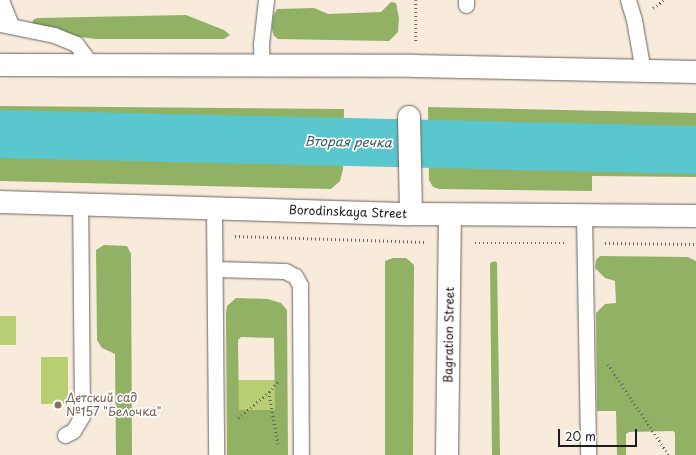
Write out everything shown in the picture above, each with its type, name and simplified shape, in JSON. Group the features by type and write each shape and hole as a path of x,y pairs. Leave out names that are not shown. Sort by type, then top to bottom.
{"main road":[{"path":"0,65 91,64 414,66 696,72"},
{"path":"409,117 411,214"},
{"name":"Borodinskaya Street","path":"0,202 80,203 450,215 696,216"},
{"name":"Bagration Street","path":"447,455 450,215"}],"lane":[{"path":"1,0 5,24 54,34 76,44 91,64"},
{"path":"262,65 261,44 266,0"},
{"path":"628,0 634,20 643,71"},
{"path":"65,435 73,431 82,416 80,203"},
{"path":"214,208 216,455"},
{"path":"584,215 588,455"},
{"path":"215,269 285,271 295,276 300,285 301,455"}],"path":[{"path":"414,66 416,46 416,0"},
{"path":"585,243 696,244"},
{"path":"586,331 669,455"},
{"path":"216,422 235,420 269,392 301,354"},
{"path":"269,392 279,449"}],"green space":[{"path":"391,2 396,3 399,18 398,32 389,41 278,39 274,36 272,29 273,16 277,9 314,8 328,14 381,12"},
{"path":"186,15 224,30 230,35 224,39 96,39 72,36 32,24 33,20 37,18"},
{"path":"0,106 344,109 343,169 340,181 331,189 0,181"},
{"path":"428,107 696,113 696,177 592,176 592,191 439,189 433,187 429,180"},
{"path":"104,245 127,246 131,254 132,455 116,455 115,354 102,348 97,340 96,250"},
{"path":"600,256 688,257 696,261 696,455 675,455 675,433 673,431 629,432 626,434 626,455 617,455 616,411 597,411 596,313 605,304 616,303 615,281 605,278 595,268 596,260"},
{"path":"393,258 406,258 414,265 413,455 385,455 385,261"},
{"path":"495,261 497,263 500,455 492,455 490,263"},
{"path":"236,298 268,299 281,303 287,310 288,455 227,455 227,306","holes":["241,337 274,338 275,410 239,410 238,340"]},
{"path":"0,316 16,316 16,345 0,345"},
{"path":"41,357 68,357 68,404 41,404"},
{"path":"238,380 275,380 275,410 239,410"}],"waterway":[{"name":"Вторая речка","path":"0,134 696,150"}],"place":[{"name":"Детский сад №157 \"Белочка\"","path":"58,405"}]}
